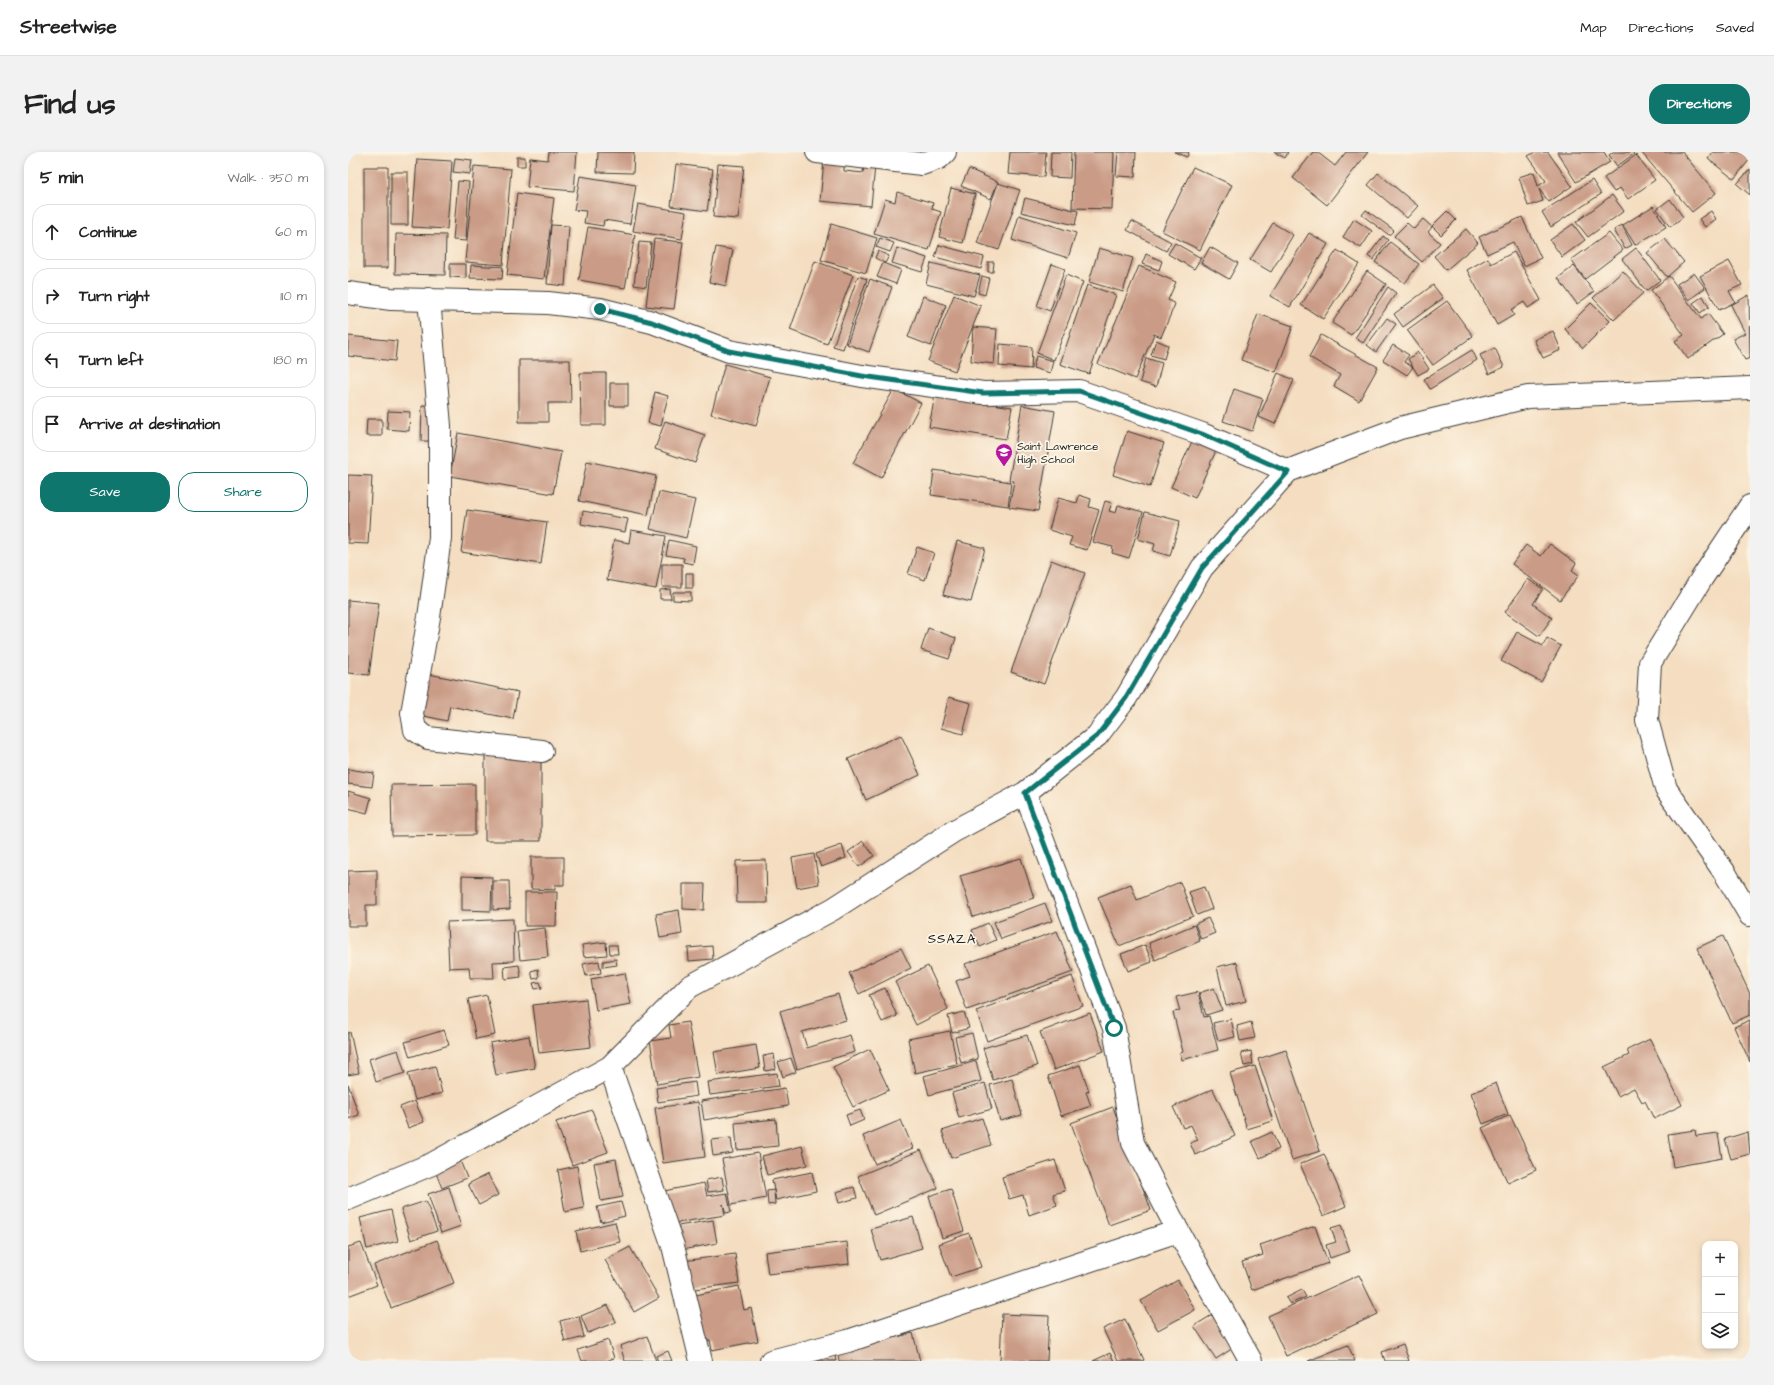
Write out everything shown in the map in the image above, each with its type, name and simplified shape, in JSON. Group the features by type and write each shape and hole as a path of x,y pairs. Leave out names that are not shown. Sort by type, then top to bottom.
{"street":[{"path":"817,152 922,164 939,158 945,152"},
{"path":"348,293 391,299 548,303 600,309 652,322 729,351 870,377 983,393 1079,391 1202,434 1288,472"},
{"path":"429,300 440,426 440,538 429,617 412,713 415,730 428,738 542,751"},
{"path":"348,1199 432,1164 610,1067 689,987 833,909 954,831 1025,793 1097,736 1126,698 1202,568 1288,472 1334,452 1400,428 1528,397 1750,388"},
{"path":"1750,506 1702,578 1650,663 1647,720 1666,789 1725,872 1750,915"},
{"path":"1025,793 1114,1028 1133,1143 1178,1232 1251,1361"},
{"path":"610,1067 673,1246 700,1361"},
{"path":"771,1361 848,1341 1178,1232"}],"building":[{"path":"549,152 577,152 574,191 527,187 530,158 548,160"},
{"path":"598,152 634,152 633,173 597,172"},
{"path":"1010,152 1046,152 1044,177 1008,174"},
{"path":"1051,152 1071,152 1070,178 1050,177"},
{"path":"1074,152 1114,152 1112,209 1072,208"},
{"path":"1118,152 1136,152 1135,177 1116,176"},
{"path":"1174,152 1189,152 1187,157"},
{"path":"1274,152 1288,152 1285,158"},
{"path":"1313,152 1317,152 1335,166 1346,152 1368,152 1327,205 1293,178"},
{"path":"1535,152 1548,152 1572,186 1549,202 1539,189 1543,201 1528,206 1519,177 1534,172 1538,186 1546,181 1528,156"},
{"path":"1557,152 1604,152 1610,162 1576,182"},
{"path":"1613,152 1632,152 1634,154 1617,166 1609,155"},
{"path":"1641,152 1682,152 1716,193 1692,212"},
{"path":"1713,152 1750,152 1750,159 1734,179 1708,159"},
{"path":"1636,155 1655,180 1628,199 1620,188 1614,192 1604,178"},
{"path":"517,157 525,157 525,166 517,166"},
{"path":"455,158 472,160 470,174 453,172"},
{"path":"417,159 452,161 447,229 412,227"},
{"path":"824,161 844,163 844,171 863,173 864,165 875,166 871,206 820,201"},
{"path":"676,164 713,169 707,211 671,206"},
{"path":"718,164 744,166 738,219 713,217"},
{"path":"474,166 511,169 503,265 465,262"},
{"path":"364,167 388,167 388,268 364,268"},
{"path":"1193,167 1232,185 1200,250 1162,231"},
{"path":"969,169 998,182 991,199 961,186"},
{"path":"1750,169 1750,195 1737,184"},
{"path":"391,172 408,172 408,225 391,225"},
{"path":"1378,173 1418,206 1407,218 1368,185"},
{"path":"580,176 636,185 630,224 604,220 603,226 584,223 586,211 574,210"},
{"path":"1592,180 1601,194 1551,227 1542,212"},
{"path":"458,181 469,182 466,241 453,240"},
{"path":"998,183 1020,190 999,250 977,243"},
{"path":"951,188 975,194 963,243 939,237"},
{"path":"897,192 933,203 932,209 941,212 929,250 874,234 885,199 895,202"},
{"path":"517,193 554,198 544,279 507,275"},
{"path":"1612,195 1624,211 1588,237 1576,222"},
{"path":"1025,198 1078,211 1075,225 1021,212"},
{"path":"1670,199 1683,217 1670,227 1657,209"},
{"path":"638,204 686,212 682,239 633,231"},
{"path":"1653,206 1666,227 1635,245 1623,225"},
{"path":"1366,210 1394,230 1389,235 1362,215"},
{"path":"1447,211 1456,220 1441,235 1432,226"},
{"path":"1711,211 1716,219 1705,227 1699,219"},
{"path":"1019,215 1076,233 1068,258 1012,240"},
{"path":"1522,217 1541,258 1524,266 1513,242 1487,254 1479,237"},
{"path":"1354,219 1372,231 1361,248 1343,237"},
{"path":"1423,219 1432,227 1428,232 1440,243 1422,262 1394,236 1407,223 1414,229"},
{"path":"1132,221 1171,242 1166,251 1127,230"},
{"path":"1273,223 1293,235 1271,272 1250,260"},
{"path":"831,224 877,238 866,273 821,260"},
{"path":"1573,224 1585,240 1562,257 1550,240"},
{"path":"551,225 569,226 565,286 547,284"},
{"path":"1622,225 1632,245 1625,249 1614,230"},
{"path":"588,227 635,235 625,288 579,280"},
{"path":"1466,229 1478,243 1446,270 1434,256"},
{"path":"1309,233 1328,244 1290,307 1270,296"},
{"path":"1609,233 1623,250 1585,279 1571,260"},
{"path":"396,234 446,235 445,275 395,274"},
{"path":"1383,236 1388,240 1373,260 1368,256"},
{"path":"880,238 894,243 890,252 876,247"},
{"path":"654,239 683,242 674,309 646,306"},
{"path":"1665,239 1684,262 1667,277 1647,253"},
{"path":"639,242 651,243 646,287 634,285"},
{"path":"1390,242 1419,264 1405,283 1375,262"},
{"path":"1175,243 1201,258 1194,269 1168,254"},
{"path":"939,245 984,257 981,269 935,257"},
{"path":"716,247 733,250 726,286 709,282"},
{"path":"1210,247 1238,263 1229,279 1201,263"},
{"path":"897,248 927,258 922,272 892,263"},
{"path":"1099,248 1133,258 1123,292 1089,282"},
{"path":"1636,248 1660,280 1646,291 1622,259"},
{"path":"1337,250 1359,264 1323,319 1301,305"},
{"path":"878,251 889,256 885,263 875,258"},
{"path":"1514,252 1541,300 1528,308 1524,302 1511,310 1514,315 1497,325 1467,270 1488,258 1491,264"},
{"path":"1146,254 1162,261 1159,270 1142,264"},
{"path":"815,261 853,275 827,344 790,330"},
{"path":"1729,261 1742,285 1729,291 1735,302 1719,310 1700,276"},
{"path":"988,262 994,262 993,272 988,272"},
{"path":"883,263 901,270 896,284 877,277"},
{"path":"931,263 980,275 974,296 926,284"},
{"path":"450,264 466,264 466,278 450,277"},
{"path":"1052,264 1065,269 1050,311 1037,306"},
{"path":"471,265 503,267 502,279 470,278"},
{"path":"1139,266 1176,282 1168,300 1175,304 1161,337 1154,334 1135,379 1098,364"},
{"path":"1574,266 1594,292 1577,304 1558,278"},
{"path":"1367,271 1386,284 1351,335 1332,323"},
{"path":"1623,271 1643,293 1614,320 1593,298"},
{"path":"1694,273 1705,288 1689,300 1677,284"},
{"path":"1066,275 1083,282 1054,360 1037,353"},
{"path":"858,276 867,279 843,349 833,346"},
{"path":"982,276 989,278 985,295 978,293"},
{"path":"1669,276 1701,319 1708,314 1723,334 1688,359 1675,341 1684,335 1651,290"},
{"path":"870,279 892,287 869,352 847,344"},
{"path":"1087,285 1116,295 1089,374 1060,364"},
{"path":"1433,285 1443,298 1403,327 1394,314"},
{"path":"1388,287 1396,293 1363,343 1355,338"},
{"path":"954,295 981,306 955,371 928,361"},
{"path":"1749,295 1750,358 1745,360 1733,339 1745,333 1731,305"},
{"path":"923,296 946,305 931,346 908,337"},
{"path":"1703,296 1709,307 1700,313 1693,303"},
{"path":"1447,301 1473,336 1433,365 1407,330"},
{"path":"1591,303 1610,321 1583,348 1565,329"},
{"path":"1258,314 1293,326 1276,372 1241,360"},
{"path":"1387,318 1396,324 1376,352 1367,345"},
{"path":"973,327 997,329 994,364 971,361"},
{"path":"1553,331 1561,350 1543,358 1534,340"},
{"path":"1321,335 1378,367 1359,401 1334,386 1340,375 1309,357"},
{"path":"348,336 397,341 395,361 348,356"},
{"path":"1156,340 1168,345 1164,359 1151,355"},
{"path":"1000,344 1032,347 1031,369 999,366"},
{"path":"1393,345 1409,355 1404,362 1413,367 1407,375 1383,360"},
{"path":"1495,348 1504,367 1489,374 1480,355"},
{"path":"1472,350 1477,360 1430,389 1424,379"},
{"path":"1418,352 1429,369 1418,375 1408,359"},
{"path":"1036,356 1053,361 1050,373 1033,368"},
{"path":"1146,358 1162,363 1156,387 1140,382"},
{"path":"519,360 570,360 571,403 548,403 548,422 519,422"},
{"path":"725,364 770,377 756,426 711,414"},
{"path":"580,373 606,373 606,425 581,425"},
{"path":"1278,373 1294,380 1275,424 1259,417"},
{"path":"610,383 628,383 628,406 610,406"},
{"path":"894,389 921,403 881,478 853,463"},
{"path":"1234,389 1263,399 1252,431 1223,421"},
{"path":"655,392 668,396 661,426 648,423"},
{"path":"935,395 1012,407 1006,439 929,427"},
{"path":"422,405 437,406 437,441 421,441"},
{"path":"1022,405 1055,411 1038,511 1009,507 1014,481 1009,480"},
{"path":"388,411 410,412 409,431 387,429"},
{"path":"367,419 382,419 382,436 366,436"},
{"path":"665,421 705,435 695,463 655,449"},
{"path":"1127,431 1164,443 1150,487 1113,475"},
{"path":"458,433 561,452 553,494 450,476"},
{"path":"1195,435 1218,446 1195,498 1171,487"},
{"path":"587,461 656,476 648,515 579,501"},
{"path":"934,470 1011,482 1008,506 931,495"},
{"path":"348,475 372,476 368,544 348,543"},
{"path":"659,492 695,500 686,538 650,529"},
{"path":"1079,495 1091,499 1089,507 1099,510 1087,550 1069,545 1072,537 1049,530 1058,498 1077,503"},
{"path":"1105,501 1112,503 1109,511 1116,513 1118,505 1143,512 1129,558 1112,553 1113,547 1093,542"},
{"path":"467,510 547,522 541,564 461,552"},
{"path":"583,511 628,519 625,532 581,524"},
{"path":"1145,512 1180,521 1170,556 1153,551 1155,544 1138,539"},
{"path":"631,530 666,536 656,589 607,580 614,540 629,543"},
{"path":"669,540 696,546 693,564 683,562 684,558 666,555"},
{"path":"957,541 985,548 971,602 943,595"},
{"path":"1550,544 1576,563 1572,570 1579,575 1560,600 1512,564 1526,545 1541,556"},
{"path":"917,547 934,553 925,580 908,574"},
{"path":"1051,560 1085,573 1044,684 1011,672"},
{"path":"662,564 682,564 682,587 662,587"},
{"path":"686,573 693,573 693,588 686,588"},
{"path":"1528,579 1543,589 1533,604 1552,618 1539,636 1505,612"},
{"path":"670,589 671,599 660,599 660,590"},
{"path":"673,592 691,592 691,601 673,600"},
{"path":"348,600 379,603 369,675 348,673"},
{"path":"928,628 956,638 949,659 921,650"},
{"path":"1517,632 1543,646 1547,638 1561,646 1541,682 1501,661"},
{"path":"424,673 518,692 513,719 450,706 447,721 415,714"},
{"path":"949,697 971,703 963,734 941,728"},
{"path":"901,735 920,775 866,800 848,759"},
{"path":"485,751 541,752 541,841 485,841"},
{"path":"348,769 374,773 372,787 348,784"},
{"path":"475,784 475,835 392,836 391,785"},
{"path":"348,791 371,798 367,813 348,808"},
{"path":"863,841 874,856 859,867 848,852"},
{"path":"842,845 846,858 821,867 816,854"},
{"path":"814,854 819,884 797,888 792,858"},
{"path":"531,857 564,857 564,885 555,885 555,890 531,889"},
{"path":"1021,858 1034,898 973,917 960,876"},
{"path":"766,860 767,903 737,903 736,861"},
{"path":"377,870 377,905 366,905 366,926 348,926 348,871"},
{"path":"462,876 492,877 491,911 462,910"},
{"path":"493,881 509,881 510,909 493,910"},
{"path":"1180,882 1193,916 1119,946 1098,897 1131,884 1137,900"},
{"path":"683,884 705,884 704,910 683,909"},
{"path":"1204,887 1212,909 1197,915 1189,892"},
{"path":"525,892 557,892 556,926 525,926"},
{"path":"1045,903 1052,921 1001,939 994,922"},
{"path":"679,910 682,934 660,938 656,914"},
{"path":"1208,918 1215,933 1201,939 1195,924"},
{"path":"513,919 514,961 493,962 494,978 470,978 469,967 449,968 447,922"},
{"path":"988,923 996,940 980,947 972,930"},
{"path":"1194,925 1200,941 1155,960 1149,943"},
{"path":"545,928 548,957 520,960 517,931"},
{"path":"1057,931 1073,972 967,1010 956,981 970,976 965,964"},
{"path":"1723,936 1750,994 1750,1015 1732,1023 1697,948"},
{"path":"606,942 607,955 584,957 582,945"},
{"path":"609,945 617,945 618,954 610,954"},
{"path":"1145,945 1152,962 1128,971 1121,954"},
{"path":"712,946 713,959 689,961 688,948"},
{"path":"901,948 911,968 859,994 849,973"},
{"path":"616,959 617,965 603,967 603,961"},
{"path":"599,961 601,973 586,976 583,964"},
{"path":"1237,962 1246,1001 1226,1006 1217,967"},
{"path":"519,965 521,977 505,979 504,967"},
{"path":"928,966 948,1009 916,1025 895,982"},
{"path":"538,969 539,978 533,979 531,971"},
{"path":"625,973 631,1004 596,1010 591,979"},
{"path":"1072,976 1083,1006 987,1041 976,1011"},
{"path":"540,982 542,988 535,989 533,983"},
{"path":"885,988 897,1016 882,1022 869,995"},
{"path":"1214,988 1222,1010 1206,1015 1199,993"},
{"path":"1198,992 1204,1017 1209,1016 1218,1050 1182,1060 1180,1053 1183,1052 1173,1012 1180,1011 1176,997"},
{"path":"838,994 846,1020 802,1032 807,1048 850,1035 855,1052 797,1069 780,1011"},
{"path":"487,995 495,1035 476,1039 468,999"},
{"path":"586,999 591,1047 539,1053 533,1005"},
{"path":"964,1012 969,1028 952,1033 948,1016"},
{"path":"1090,1013 1104,1051 1054,1070 1040,1032"},
{"path":"1231,1019 1235,1037 1218,1041 1213,1023"},
{"path":"1750,1020 1750,1062 1734,1027"},
{"path":"688,1022 698,1077 657,1084 650,1041 671,1038 669,1025"},
{"path":"1251,1022 1255,1038 1240,1041 1237,1026"},
{"path":"444,1030 449,1045 410,1057 405,1042"},
{"path":"950,1031 957,1064 915,1073 908,1039"},
{"path":"350,1032 359,1073 348,1075 348,1033"},
{"path":"972,1033 978,1059 961,1063 955,1037"},
{"path":"1027,1035 1037,1066 993,1080 983,1048"},
{"path":"529,1036 535,1068 496,1075 490,1043"},
{"path":"1650,1039 1682,1105 1654,1119 1645,1101 1642,1102 1634,1088 1618,1096 1604,1067 1629,1055 1627,1050"},
{"path":"756,1045 760,1068 718,1075 714,1052"},
{"path":"870,1049 889,1090 853,1107 833,1067"},
{"path":"398,1050 405,1073 376,1082 369,1059"},
{"path":"1286,1050 1320,1151 1292,1160 1258,1059"},
{"path":"1251,1051 1253,1064 1244,1066 1241,1053"},
{"path":"774,1054 776,1069 765,1071 763,1056"},
{"path":"791,1058 796,1072 783,1077 778,1062"},
{"path":"976,1061 981,1081 929,1095 924,1076"},
{"path":"1080,1065 1089,1091 1086,1092 1091,1106 1061,1116 1048,1076"},
{"path":"435,1066 442,1093 415,1100 408,1073"},
{"path":"1255,1066 1273,1121 1247,1129 1230,1073"},
{"path":"777,1073 779,1086 710,1095 708,1082"},
{"path":"1012,1079 1022,1115 1000,1121 990,1085"},
{"path":"695,1082 697,1096 658,1102 656,1088"},
{"path":"985,1083 992,1109 959,1118 952,1093"},
{"path":"1496,1083 1508,1114 1483,1124 1471,1093"},
{"path":"348,1084 359,1115 348,1119"},
{"path":"785,1088 788,1106 704,1120 701,1101"},
{"path":"1213,1089 1235,1136 1195,1155 1190,1143 1198,1140 1191,1125 1183,1128 1173,1107"},
{"path":"415,1101 424,1122 408,1128 400,1107"},
{"path":"698,1102 705,1157 663,1163 655,1108"},
{"path":"1113,1107 1151,1210 1109,1225 1071,1123"},
{"path":"592,1110 608,1152 572,1165 556,1122"},
{"path":"860,1110 864,1120 850,1126 846,1115"},
{"path":"1510,1115 1536,1170 1508,1183 1482,1128"},
{"path":"982,1118 991,1145 951,1158 942,1131"},
{"path":"776,1119 778,1146 737,1150 735,1123"},
{"path":"901,1120 913,1148 875,1164 863,1136"},
{"path":"1695,1130 1696,1136 1718,1133 1722,1158 1673,1167 1668,1134"},
{"path":"1272,1132 1279,1149 1260,1158 1252,1141"},
{"path":"1748,1132 1750,1154 1731,1159 1725,1139"},
{"path":"731,1138 733,1153 713,1156 711,1140"},
{"path":"802,1146 807,1165 767,1175 762,1156"},
{"path":"921,1150 938,1188 874,1215 858,1176"},
{"path":"758,1153 766,1198 731,1205 722,1159"},
{"path":"1324,1154 1346,1206 1323,1216 1300,1164"},
{"path":"459,1158 467,1178 442,1188 434,1168"},
{"path":"616,1159 623,1197 601,1201 594,1163"},
{"path":"1055,1160 1065,1191 1053,1194 1057,1205 1029,1215 1023,1195 1009,1199 1002,1177"},
{"path":"577,1166 584,1208 565,1212 558,1170"},
{"path":"812,1172 816,1191 776,1200 772,1180"},
{"path":"488,1174 498,1195 479,1205 468,1184"},
{"path":"722,1177 724,1190 708,1192 706,1180"},
{"path":"704,1183 707,1196 727,1193 731,1212 726,1213 723,1204 725,1215 670,1224 664,1191"},
{"path":"449,1187 461,1226 441,1233 428,1194"},
{"path":"854,1187 857,1198 839,1203 836,1192"},
{"path":"951,1189 964,1231 942,1238 929,1196"},
{"path":"774,1190 775,1204 768,1205 767,1191"},
{"path":"426,1201 437,1231 411,1240 401,1209"},
{"path":"621,1202 625,1216 601,1222 597,1207"},
{"path":"391,1210 398,1241 367,1249 360,1218"},
{"path":"913,1217 922,1248 880,1260 871,1229"},
{"path":"713,1220 717,1243 682,1250 678,1226"},
{"path":"615,1222 620,1242 580,1251 576,1231"},
{"path":"1341,1225 1350,1251 1330,1258 1326,1245 1336,1242 1331,1228"},
{"path":"1315,1226 1328,1263 1252,1290 1242,1262 1263,1255 1260,1245"},
{"path":"969,1233 981,1267 951,1277 939,1244"},
{"path":"437,1240 454,1283 391,1308 374,1265"},
{"path":"847,1242 849,1264 768,1274 765,1252"},
{"path":"361,1243 377,1285 348,1296 348,1247"},
{"path":"630,1247 659,1298 634,1312 605,1260"},
{"path":"735,1254 739,1283 687,1290 683,1261"},
{"path":"1359,1275 1378,1314 1286,1356 1268,1316"},
{"path":"1178,1280 1195,1310 1158,1330 1141,1301"},
{"path":"739,1286 744,1310 751,1308 758,1341 712,1350 710,1340 701,1342 691,1296"},
{"path":"1302,1290 1306,1297 1290,1304 1286,1298"},
{"path":"608,1305 616,1322 588,1333 581,1316"},
{"path":"1002,1314 1049,1316 1047,1361 1000,1361"},
{"path":"1212,1315 1233,1348 1216,1359 1194,1326"},
{"path":"579,1316 584,1337 565,1342 560,1321"},
{"path":"1125,1319 1144,1360 1142,1361 1118,1361 1103,1329"},
{"path":"913,1333 920,1361 839,1361 837,1351"},
{"path":"647,1336 656,1361 625,1361 620,1346"},
{"path":"608,1340 614,1358 606,1361 582,1361 578,1350"},
{"path":"1403,1344 1409,1361 1385,1361 1382,1352"},
{"path":"1348,1345 1355,1361 1308,1361"},
{"path":"668,1351 672,1361 658,1361 656,1356"},
{"path":"1110,1353 1114,1361 1093,1361"},
{"path":"835,1355 836,1361 807,1361"}],"place":[{"name":"Saint Lawrence High School","path":"1004,467"}],"district":[{"name":"SSAZA","path":"952,938"}],"route":[{"path":"600,309 652,322 729,351 862,376 983,393 1079,391 1202,434 1288,472 1202,568 1126,698 1097,736 1025,793 1114,1028"}]}
